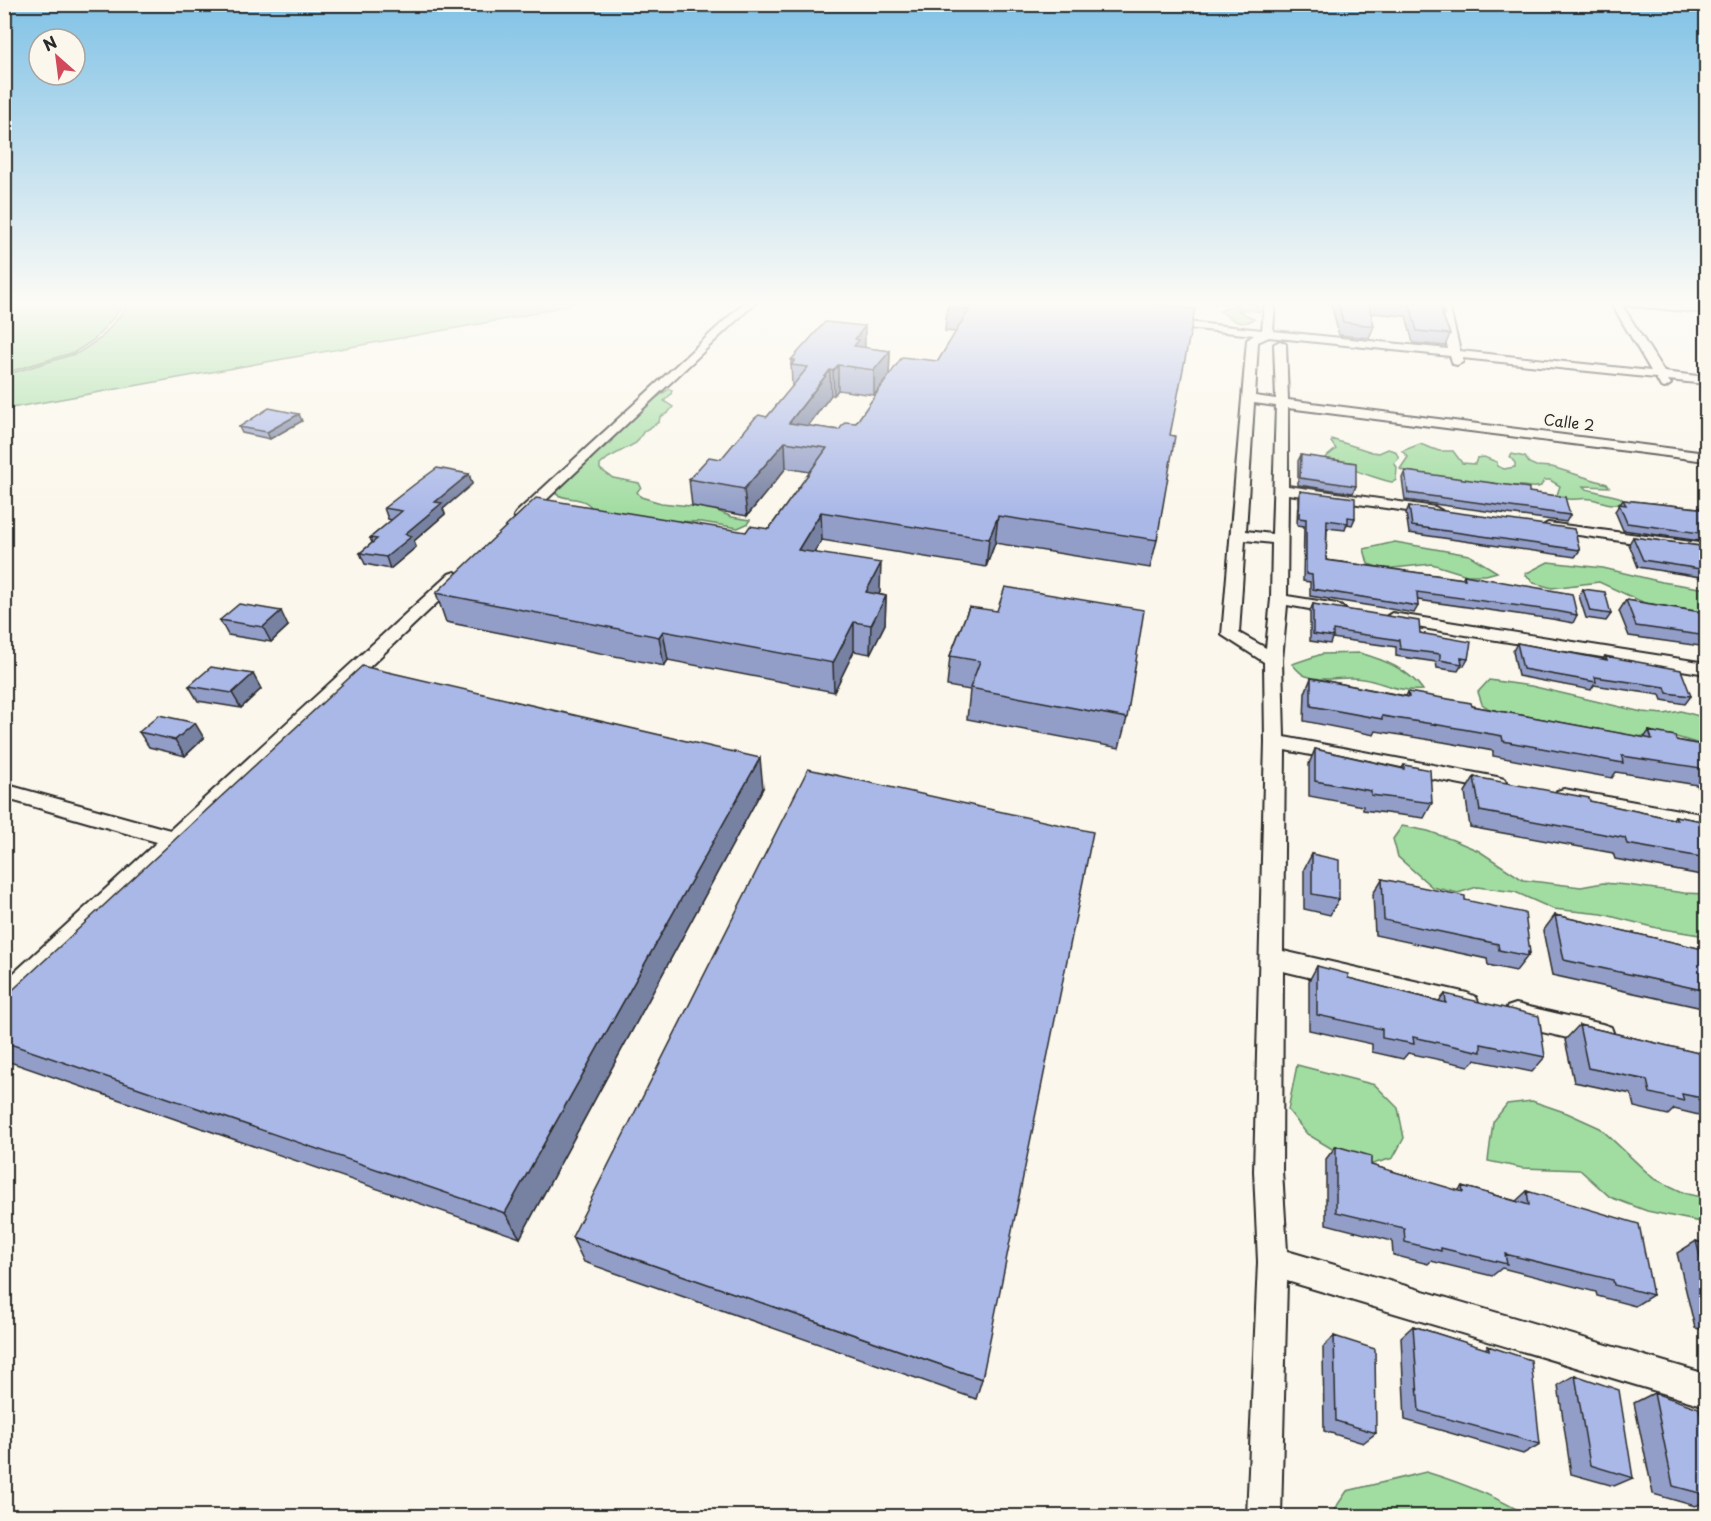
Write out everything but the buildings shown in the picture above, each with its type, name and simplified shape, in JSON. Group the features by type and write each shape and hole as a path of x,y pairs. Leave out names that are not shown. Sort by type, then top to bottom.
{"street":[{"path":"506,529 675,372"},
{"path":"1251,372 1230,635 1273,660"},
{"path":"1264,1516 1273,1262 1268,1171 1275,742 1273,660 1280,540 1281,372"},
{"path":"1591,372 1663,380 1707,380"},
{"path":"1658,372 1663,380 1707,390"},
{"name":"Calle 2","path":"1249,399 1707,457"},
{"path":"1281,489 1446,513"},
{"path":"1529,524 1707,549"},
{"path":"1238,534 1280,540"},
{"path":"4,998 471,562"},
{"path":"1278,599 1707,669"},
{"path":"1275,742 1520,788"},
{"path":"4,791 173,839"},
{"path":"1543,792 1707,823"},
{"path":"1271,958 1626,1040"},
{"path":"1273,1262 1707,1390"}],"green space":[{"path":"15,372 211,372 5,409 5,375"},
{"path":"669,389 672,390 671,394 664,401 673,407 668,413 644,431 636,443 608,458 600,465 600,469 613,478 639,483 641,487 637,492 641,497 661,503 710,508 732,517 750,520 747,524 738,528 702,522 670,521 592,508 580,500 556,494 557,488 592,455 611,443 614,434 627,424 631,416"},
{"path":"1331,439 1372,452 1379,453 1388,449 1395,451 1399,458 1394,463 1397,467 1396,480 1393,482 1380,479 1324,459 1336,449 1331,442 1334,440"},
{"path":"1420,444 1439,451 1453,451 1462,463 1475,464 1477,458 1484,457 1497,462 1497,466 1504,469 1515,467 1510,457 1512,454 1525,457 1529,463 1536,466 1552,467 1607,484 1609,487 1583,486 1586,489 1619,497 1625,501 1612,504 1591,499 1566,499 1557,495 1560,486 1550,480 1544,480 1541,486 1537,487 1511,487 1406,472 1400,469 1408,457 1402,451"},
{"path":"1395,542 1469,555 1497,572 1486,575 1467,575 1432,564 1384,569 1368,564 1364,549"},
{"path":"1548,562 1603,568 1662,582 1706,589 1706,615 1649,605 1599,582 1552,588 1534,583 1525,574"},
{"path":"1360,653 1395,666 1410,676 1423,690 1398,688 1356,678 1313,678 1302,674 1292,664 1322,654"},
{"path":"1489,680 1531,686 1642,712 1664,714 1681,711 1706,718 1706,746 1670,735 1629,737 1500,716 1482,704 1478,692"},
{"path":"1402,826 1428,831 1479,851 1523,880 1581,887 1603,883 1706,894 1706,936 1657,928 1602,914 1553,909 1515,892 1477,887 1458,893 1432,887 1398,857 1393,839"},
{"path":"1297,1065 1375,1085 1398,1108 1404,1138 1393,1158 1369,1165 1339,1153 1307,1134 1288,1110"},
{"path":"1532,1101 1600,1128 1653,1178 1687,1194 1706,1198 1706,1223 1647,1211 1610,1197 1580,1170 1522,1168 1488,1161 1493,1122 1507,1104"},
{"path":"1426,1472 1504,1502 1528,1516 1330,1516 1347,1491"}]}
